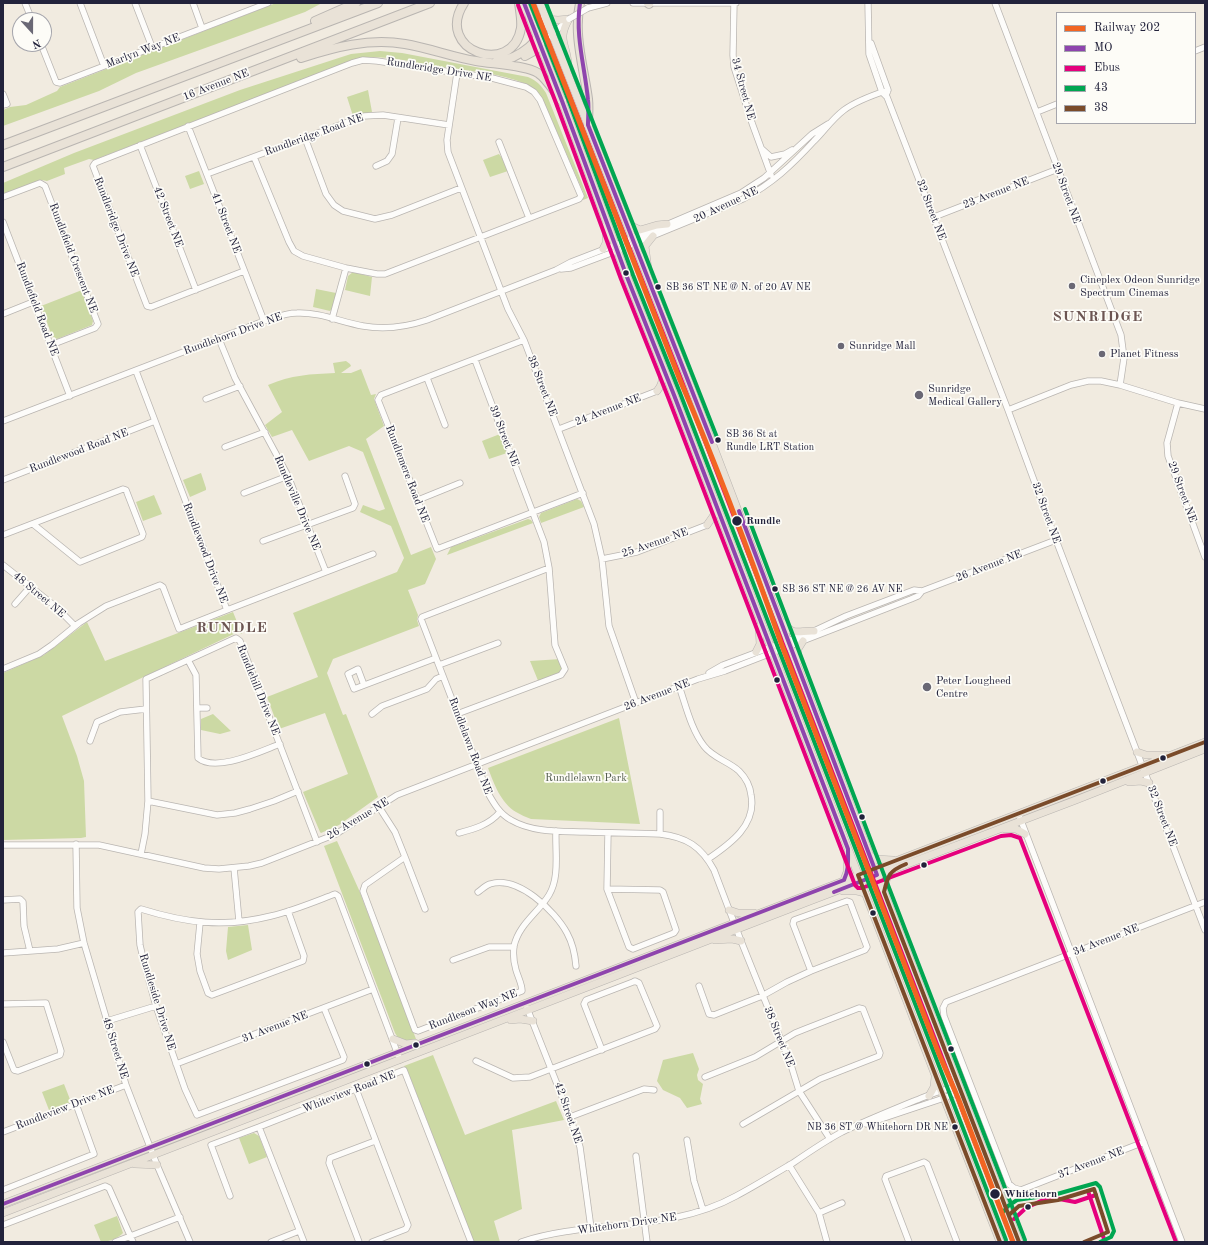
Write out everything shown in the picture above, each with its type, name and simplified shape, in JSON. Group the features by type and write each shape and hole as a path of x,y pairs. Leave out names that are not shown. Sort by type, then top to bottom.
{"highway":[{"path":"263,47 272,39 356,3"},
{"name":"16 Avenue NE","path":"3,145 378,3"},
{"name":"16 Avenue NE","path":"3,167 430,3"},
{"path":"464,3 458,13 457,24 462,41 470,49 480,54 492,55 508,49 518,37 521,22 519,3"},
{"path":"580,3 578,19 579,42 583,78 588,100 588,125"},
{"path":"496,64 505,64 518,60 534,51 539,41 546,18"},
{"path":"486,62 502,61 516,56 539,41"},
{"path":"248,72 266,69 332,48 372,42 405,44 486,62 528,69 538,73 547,81 552,90 562,101"}],"main road":[{"path":"524,3 616,248 1000,1242"},
{"path":"540,3 634,241 1019,1242"},
{"path":"546,18 558,20 569,19"},
{"path":"569,19 562,38 568,60 569,74"},
{"path":"603,249 606,243 607,222"},
{"path":"627,224 640,230 666,224"},
{"path":"649,281 645,246 653,236"},
{"path":"657,391 662,384 663,378 660,360"},
{"path":"657,391 667,391 674,395"},
{"path":"707,525 715,513 712,496"},
{"path":"707,525 718,526 725,529"},
{"path":"777,612 790,630 798,632 805,630 814,631"},
{"path":"756,652 761,639 759,617"},
{"path":"801,675 798,649 803,641"},
{"path":"3,1213 503,1020 527,1007 735,926 836,891 859,878 876,872 893,869 1121,783 1174,754 1205,742"},
{"path":"876,872 896,860 1117,775 1143,770 1205,749"},
{"path":"1137,752 1146,755 1158,756 1174,754"},
{"path":"1121,783 1141,781 1149,783"},
{"path":"999,830 1008,828 1016,829 1026,834"},
{"path":"844,880 847,872 848,849"},
{"path":"870,856 876,859 896,860"},
{"path":"884,892 887,877 893,869"},
{"path":"3,1204 397,1052 527,1007 709,940 760,913 844,880 859,878"},
{"path":"836,891 852,890 865,893"},
{"path":"729,910 738,913 760,913"},
{"path":"709,940 732,939 741,941"},
{"path":"503,1020 520,1019 533,1021"},
{"path":"393,1039 406,1044 425,1042"},
{"path":"929,1096 934,1087 935,1075"},
{"path":"127,1165 157,1165"}],"street":[{"path":"80,3 104,66"},
{"path":"135,3 152,47"},
{"path":"193,3 202,28"},
{"path":"249,3 251,10"},
{"name":"Marlyn Way NE","path":"44,52 56,82 60,83 268,3"},
{"path":"539,41 552,33 569,19 588,8 607,3"},
{"path":"633,3 735,3"},
{"name":"34 Street NE","path":"735,3 732,55 734,67 773,180"},
{"name":"32 Street NE","path":"868,3 870,39 869,54 882,92 887,97 934,217 1205,930"},
{"name":"29 Street NE","path":"995,3 1121,335 1124,358 1120,385"},
{"name":"32 Street NE","path":"870,39 888,90 887,97"},
{"name":"Rundleridge Drive NE","path":"244,271 151,307 147,306 93,166 95,163 363,60 492,78 526,87 534,92 540,100 581,196 580,199 385,274 377,274 346,268 303,256 294,251 254,157"},
{"name":"38 Street NE","path":"457,73 447,140 448,152 508,309 524,340 559,429 594,524 602,559 609,626 636,704"},
{"name":"20 Avenue NE","path":"625,244 653,236 734,204 754,193 792,164 828,124 842,111 853,104 888,90"},
{"path":"3,94 7,104 3,105"},
{"path":"1037,112 1056,104"},
{"name":"Rundleridge Road NE","path":"207,174 364,116 383,115 449,125"},
{"path":"376,166 387,161 392,154 398,118"},
{"name":"20 Avenue NE","path":"634,241 666,224 741,193 757,183 812,134 828,124"},
{"name":"41 Street NE","path":"188,126 264,321"},
{"path":"305,138 326,194 334,206 343,210 375,219 392,215 461,188"},
{"path":"499,142 529,218"},
{"name":"42 Street NE","path":"140,145 196,290"},
{"path":"760,146 771,157 785,154 797,148"},
{"name":"23 Avenue NE","path":"934,217 1058,169"},
{"name":"Rundlefield Crescent NE","path":"3,197 40,184 45,186 98,324 95,328 51,345"},
{"name":"Rundlefield Road NE","path":"3,222 70,396"},
{"name":"Rundlehorn Drive NE","path":"558,269 571,268 625,244"},
{"name":"Rundlehorn Drive NE","path":"3,421 280,316 296,313 309,314 378,328 394,328 411,325 558,269 603,249 616,248"},
{"path":"332,319 346,268"},
{"path":"3,314 33,302"},
{"name":"Rundleville Drive NE","path":"219,339 240,386 288,476 326,572"},
{"name":"Rundlemere Road NE","path":"524,340 381,396 378,400 437,549 583,493"},
{"name":"39 Street NE","path":"458,714 561,675 565,669 555,644 549,568 544,542 534,512 475,360"},
{"name":"Rundlewood Drive NE","path":"3,669 39,654 75,626 106,606 160,585 163,587 180,629 227,610 136,371"},
{"path":"427,378 445,425"},
{"path":"1008,410 1071,385 1088,381 1101,381 1120,385 1178,403 1205,409"},
{"path":"206,399 240,386"},
{"name":"24 Avenue NE","path":"559,429 657,391"},
{"name":"29 Street NE","path":"1178,403 1167,443 1168,456 1205,557"},
{"name":"Rundlewood Road NE","path":"3,480 155,421"},
{"path":"225,447 265,432"},
{"path":"244,493 288,476"},
{"path":"263,541 353,508 355,504 345,476"},
{"path":"418,500 460,483"},
{"path":"3,535 123,489 126,490 143,534 142,537 80,562 33,524"},
{"name":"25 Avenue NE","path":"602,559 637,552 707,525"},
{"name":"26 Avenue NE","path":"3,845 76,844 111,847 204,868 234,868 262,863 336,834 397,796 679,686 725,671 846,616 914,590 922,591 1056,540"},
{"path":"227,610 373,554"},
{"name":"48 Street NE","path":"3,565 56,608 75,626"},
{"name":"Rundlelawn Road NE","path":"549,568 422,617 421,619 488,793 500,812 522,826 556,831 660,834 674,836 689,841 708,859 714,870 735,926"},
{"path":"15,604 30,587"},
{"name":"26 Avenue NE","path":"789,643 803,641 918,596 922,591"},
{"name":"Rundlehill Drive NE","path":"141,854 145,834 148,802 146,679 236,638 240,641 317,842"},
{"path":"439,665 498,642"},
{"name":"26 Avenue NE","path":"698,679 723,665 756,652 771,650"},
{"path":"364,685 436,658"},
{"path":"188,660 196,675 198,758 201,760 220,763 233,761 280,744"},
{"path":"372,714 382,706 427,689 436,679 443,676"},
{"path":"679,686 697,736 704,746 715,756 732,765 739,771 748,784 751,793 752,802 750,819 746,826 730,843 708,859"},
{"path":"197,708 207,708"},
{"path":"90,742 97,722 120,712 146,709"},
{"path":"148,802 217,815 250,809 298,791"},
{"path":"379,807 397,837 425,909"},
{"path":"459,834 478,828 492,820 500,812"},
{"path":"660,812 660,834"},
{"path":"1018,814 1182,1242"},
{"name":"Rundleson Way NE","path":"405,857 365,885 363,891 415,1030 418,1031 521,992 523,989 516,970 514,947 518,934 549,895 554,880 556,831"},
{"path":"607,889 660,890 663,892 676,930 674,933 633,949 629,947 607,889 608,833"},
{"name":"48 Street NE","path":"76,844 77,908 84,944 126,1085 157,1165 190,1242"},
{"path":"234,868 239,922"},
{"path":"478,892 490,884 504,882 529,893 558,918 568,934 575,954 576,966"},
{"name":"Rundleside Drive NE","path":"324,1008 344,1057 343,1060 197,1115 184,1089 156,1006 140,944 138,912 141,909 168,917 200,923 239,922 272,916 335,894 338,896 400,1060"},
{"path":"3,900 20,899 23,902 24,926 30,951"},
{"path":"699,986 709,1014 714,1014 762,996 786,982 865,950 867,947 850,902 847,900 794,920 793,924 811,971"},
{"name":"34 Avenue NE","path":"1014,1188 1009,1184 944,1016 943,1008 946,1002 1205,902"},
{"path":"200,923 197,954 200,971 208,993 212,995 303,961 304,956 288,911"},
{"name":"38 Street NE","path":"735,926 780,1042 791,1065 799,1091 830,1139"},
{"path":"3,953 58,949 84,944"},
{"path":"453,960 489,947 514,947"},
{"path":"476,1061 513,1078 530,1077 602,1050 655,1029 657,1026 639,983 633,982 586,1000 584,1004 602,1050"},
{"name":"31 Avenue NE","path":"176,1064 373,989"},
{"path":"3,1004 46,1003 61,1051 60,1055 18,1071 14,1070 3,1042"},
{"path":"107,1021 156,1006"},
{"name":"42 Street NE","path":"527,1007 552,1069 580,1147 591,1228"},
{"path":"705,1077 755,1057 805,1029 859,1008 863,1009 880,1053 879,1056 820,1079 743,1124"},
{"name":"Whiteview Road NE","path":"230,1196 211,1145 404,1070 471,1242"},
{"name":"Rundleview Drive NE","path":"3,1132 126,1085"},
{"name":"Whitehorn Drive NE","path":"855,1127 878,1121 942,1095 954,1088 960,1089"},
{"path":"356,1089 408,1225 406,1229 372,1242"},
{"path":"570,1117 644,1089 654,1090"},
{"name":"Whitehorn Drive NE","path":"520,1242 546,1239 591,1228 670,1219 703,1210 736,1196 790,1165 830,1139 876,1117 929,1096 942,1095"},
{"path":"3,1190 94,1154 76,1104"},
{"path":"259,1127 304,1242"},
{"path":"687,1140 694,1181 703,1210"},
{"path":"359,1242 329,1163 330,1158 375,1141"},
{"name":"37 Avenue NE","path":"1014,1188 1021,1190 1144,1142"},
{"path":"636,1156 646,1222 647,1242"},
{"path":"909,1242 885,1178 886,1176 924,1162 928,1164 957,1242"},
{"path":"790,1165 819,1214 827,1242"},
{"path":"3,1225 105,1186 109,1188 133,1242"},
{"path":"819,1214 842,1203"},
{"path":"115,1242 180,1217"},
{"path":"271,1242 299,1231"}],"green space":[{"path":"276,3 322,3 305,12 136,73 99,91 3,126 3,110 10,107 26,105 57,91 60,87"},
{"path":"380,51 402,53 528,77 536,82 546,93 588,198 583,200 584,194 542,98 531,87 506,77 398,59 376,57 356,59 94,160 89,159 64,168 65,174 47,181 42,180 3,195 3,183 74,153 240,90 351,54"},
{"path":"368,90 372,112 353,116 347,97"},
{"path":"499,154 508,171 490,177 483,160"},
{"path":"199,171 204,184 190,189 185,176"},
{"path":"353,272 372,277 370,296 345,290 348,276"},
{"path":"316,289 336,293 332,309 330,311 313,307"},
{"path":"82,290 93,321 92,325 57,339 52,336 41,306"},
{"path":"346,361 351,366 341,373 351,373 361,369 371,395 376,394 374,399 384,426 366,439 411,555 431,547 436,559 425,584 408,590 418,615 417,620 419,626 333,659 327,673 343,715 346,714 378,797 339,825 321,833 303,792 348,774 325,713 279,729 267,697 318,677 293,613 397,572 404,558 391,526 360,512 363,505 379,511 385,509 363,452 349,446 309,461 292,430 272,437 265,425 282,412 268,385 293,377 335,373 333,363"},
{"path":"500,434 507,453 489,459 482,441"},
{"path":"201,473 206,490 190,497 183,480"},
{"path":"154,495 162,514 143,521 136,502"},
{"path":"577,499 581,501 584,507 541,523 539,517 541,513"},
{"path":"528,519 533,523 447,555 451,547"},
{"path":"233,612 242,634 236,633 62,716 77,756 84,781 86,837 3,840 3,673 44,655 87,622 105,661"},
{"path":"561,659 565,669 561,675 539,683 530,661"},
{"path":"213,714 231,731 220,734 201,730 201,719"},
{"name":"Rundlelawn Park","path":"619,718 640,824 531,819 516,812 506,804 496,787 488,768"},
{"path":"337,841 359,890 416,1039 407,1041 398,1038 395,1033 324,846"},
{"path":"248,925 252,950 228,960 226,951 228,927"},
{"path":"693,1053 699,1069 697,1075 698,1080 703,1084 700,1099 702,1104 687,1108 680,1098 663,1090 657,1081 663,1060"},
{"path":"433,1055 465,1135 556,1101 564,1120 512,1130 522,1209 494,1221 500,1242 474,1242 408,1072 404,1066"},
{"path":"64,1084 71,1102 49,1110 42,1092"},
{"path":"254,1133 259,1136 267,1157 249,1164 239,1138"},
{"path":"117,1216 123,1233 119,1237 101,1242 94,1225"}],"rail line":[{"name":"202","path":"533,3 680,380 720,478 781,643 1013,1242"}],"transit line":[{"name":"MO","path":"3,1204 844,880 846,876 848,849 674,395 627,277 524,3"},
{"name":"43","path":"530,3 568,99 633,275 680,393 1006,1240"},
{"name":"43","path":"546,3 718,440"},
{"name":"MO","path":"580,3 579,28 587,88 588,125 712,442"},
{"name":"Ebus","path":"518,5 621,279 668,397 855,885 858,888 862,888 1001,836 1011,835 1020,838 1176,1242"},
{"name":"Ebus","path":"534,5 681,379 1013,1242"},
{"name":"43","path":"745,509 1025,1240"},
{"name":"MO","path":"739,511 877,875 834,892"},
{"name":"38","path":"1000,1242 858,875 1205,742"},
{"name":"38","path":"906,864 890,874 884,892 1019,1242"},
{"name":"43","path":"1004,1211 1008,1206 1017,1200 1057,1194 1096,1183 1100,1187 1114,1231 1111,1237 1100,1242"},
{"name":"38","path":"1009,1215 1019,1206 1058,1200 1094,1189 1108,1232 1084,1242"},
{"name":"Ebus","path":"1088,1191 1105,1242"},
{"name":"Ebus","path":"1014,1219 1026,1208 1043,1200 1054,1198 1075,1202 1096,1195"}],"place":[{"name":"Cineplex Odeon Sunridge Spectrum Cinemas","path":"1072,286"},
{"name":"SB 36 ST NE @ N. of 20 AV NE","path":"658,287"},
{"name":"Sunridge Mall","path":"841,346"},
{"name":"Planet Fitness","path":"1102,354"},
{"name":"Sunridge Medical Gallery","path":"919,395"},
{"name":"SB 36 St at Rundle LRT Station","path":"718,440"},
{"name":"Rundle","path":"737,521"},
{"name":"SB 36 ST NE @ 26 AV NE","path":"775,589"},
{"name":"Peter Lougheed Centre","path":"927,687"},
{"name":"NB 36 ST @ Whitehorn DR NE","path":"955,1127"},
{"name":"Whitehorn","path":"995,1194"}],"district":[{"name":"SUNRIDGE","path":"1098,317"},
{"name":"RUNDLE","path":"232,628"}]}
